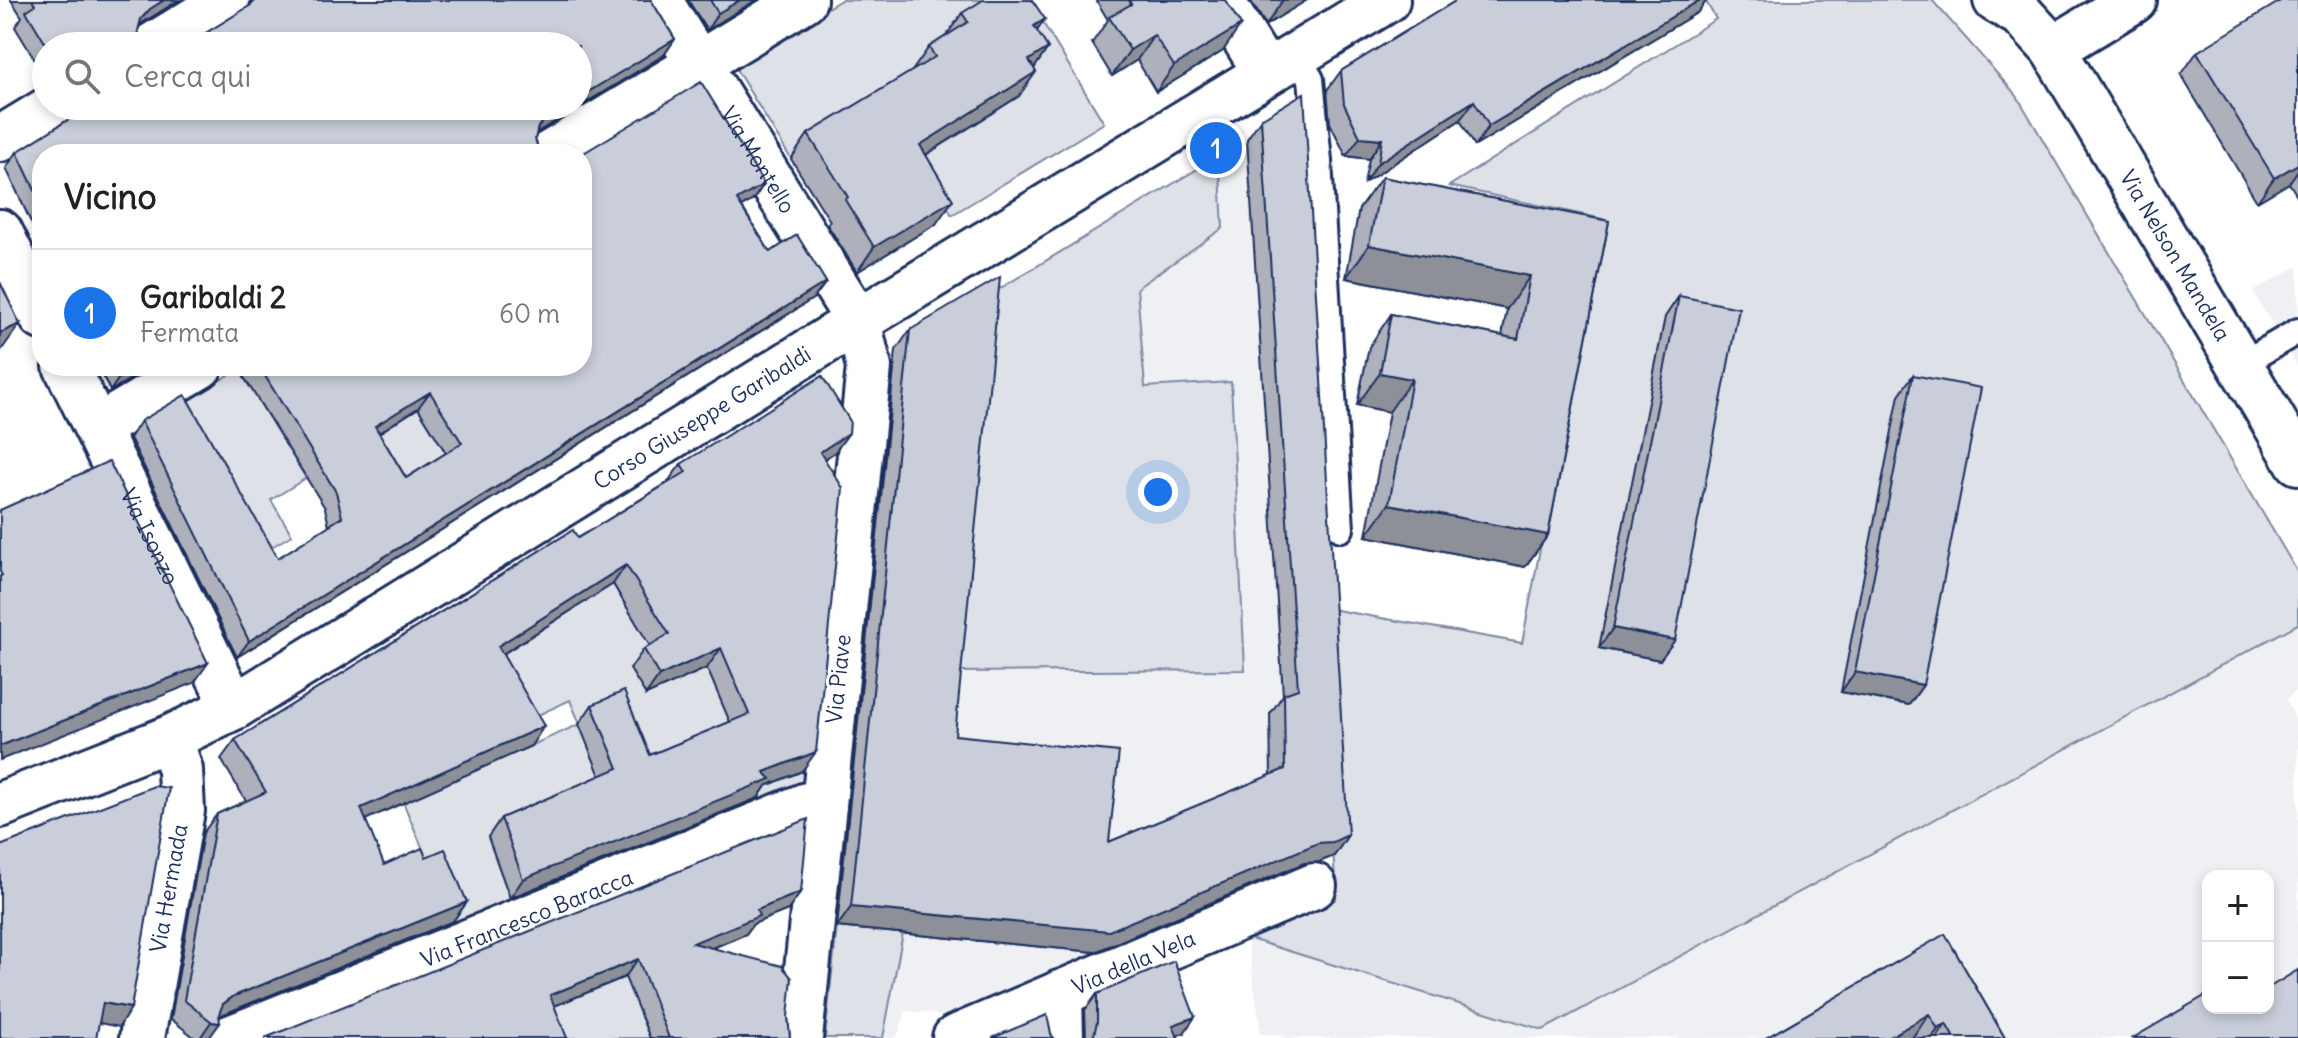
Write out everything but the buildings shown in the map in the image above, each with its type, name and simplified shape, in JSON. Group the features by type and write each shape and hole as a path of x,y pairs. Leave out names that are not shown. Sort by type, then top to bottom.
{"street":[{"path":"175,32 227,0"},
{"name":"Via Montello","path":"659,0 858,321"},
{"path":"566,144 804,0"},
{"path":"1221,0 1281,64"},
{"name":"Corso Giuseppe Garibaldi","path":"0,805 170,738 234,707 858,321 1387,0"},
{"path":"2053,49 2134,0"},
{"name":"Via Nelson Mandela","path":"2022,5 2053,49 2298,462"},
{"path":"0,139 32,119"},
{"path":"0,232 32,297"},
{"name":"Via Piave","path":"800,1038 869,384 864,336 858,321"},
{"name":"Via Isonzo","path":"71,376 234,707"},
{"path":"97,428 183,376"},
{"name":"Via Hermada","path":"142,1038 182,811 180,770 170,738"},
{"name":"Via Francesco Baracca","path":"230,1038 807,805 824,806"},
{"name":"Via della Vela","path":"955,1038 1314,886"},
{"path":"1060,993 1061,1038"}],"lane":[{"path":"1281,64 1311,79 1313,93 1341,529"},
{"path":"2240,365 2298,331"}],"shaded area":[{"path":"841,0 1029,0 1104,123 952,215 883,104 791,159 733,64"},
{"path":"1705,0 1932,0 2017,96 2298,573 2298,624 1543,1030 1247,938 1336,899 1319,607 1522,643 1603,219 1449,186 1716,19"},
{"path":"1247,139 1334,856 946,1020 934,1013 906,1011 894,1038 825,1038 896,350"},
{"path":"1219,156 1223,228 1137,288 1145,387 1231,382 1245,670 949,672 986,297"},
{"path":"2298,266 2298,367 2253,292"},
{"path":"227,376 243,376 306,478 271,500 292,535 256,556 172,409"},
{"path":"418,408 450,459 401,490 369,439"},
{"path":"613,584 642,632 818,619 758,788 808,769 806,785 726,817 696,750 488,837 512,904 456,928 403,802 580,724 570,700 519,724 484,665"},
{"path":"2298,624 2298,689 2286,699 2298,725 2298,1038 1287,1038 1261,1034 1247,938 1543,1030"},
{"path":"837,927 903,933 883,1038 825,1038"},
{"path":"643,969 641,1017 650,1038 547,1038 537,1013"}],"place":[{"name":"Garibaldi 2","path":"1216,148"}]}
